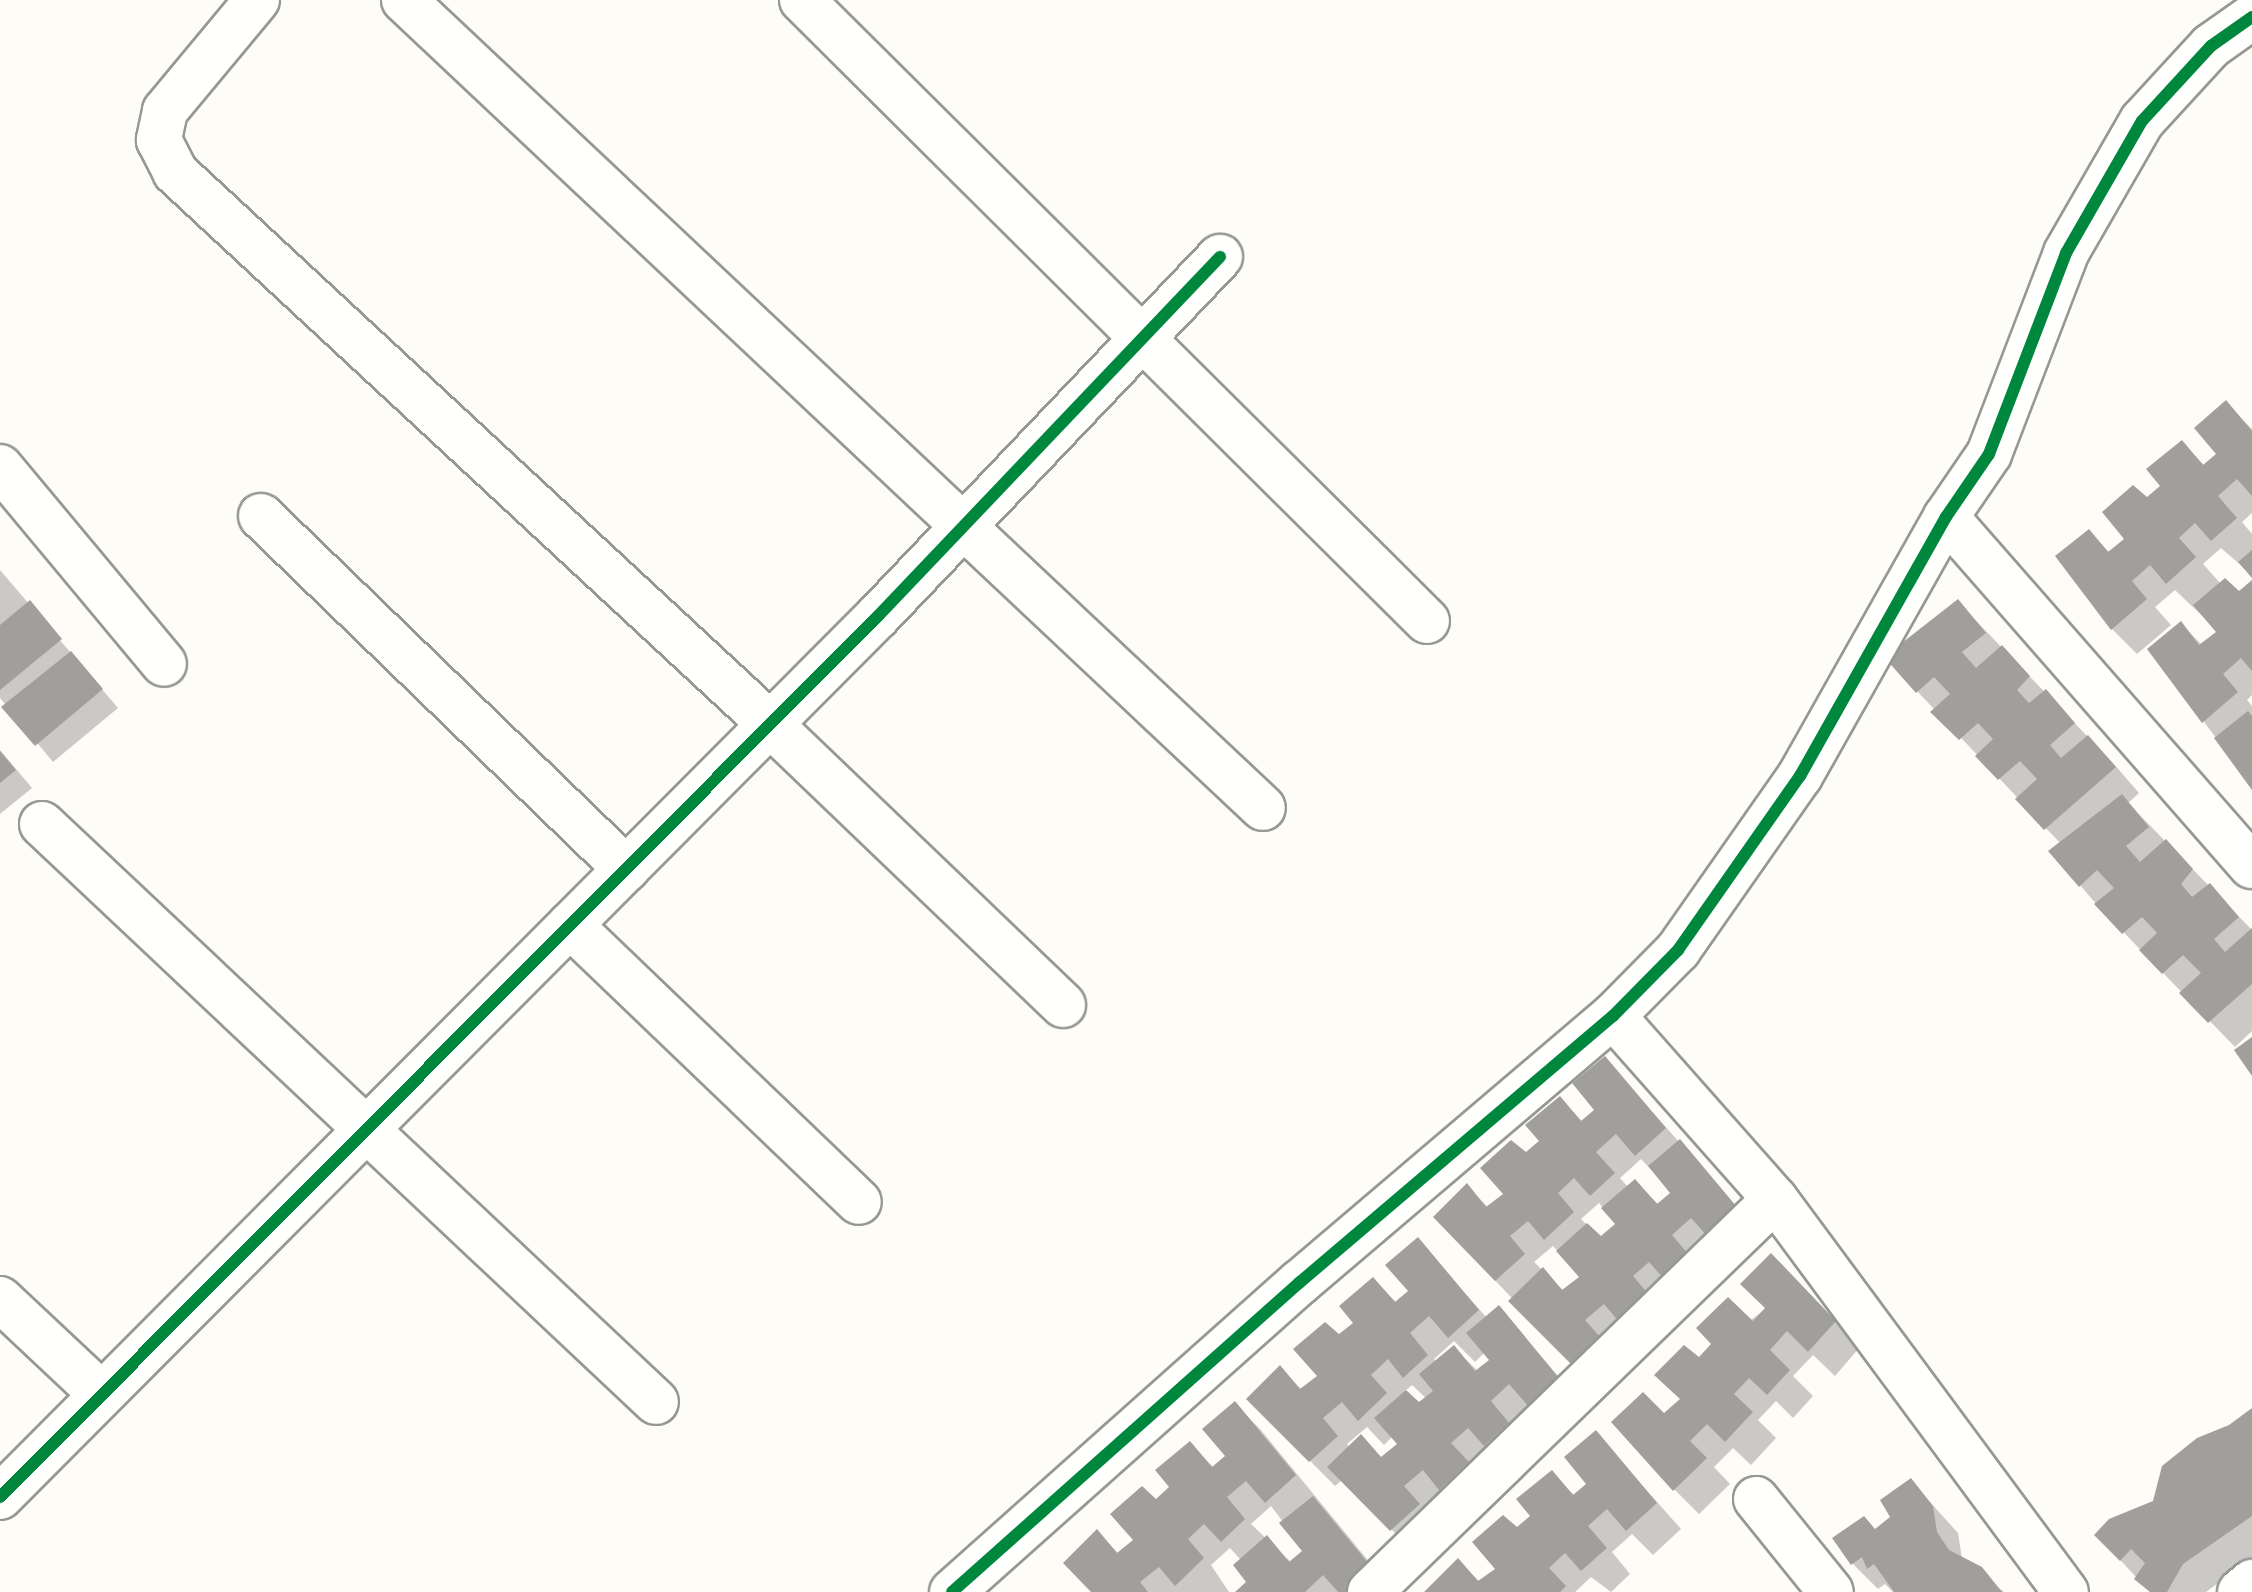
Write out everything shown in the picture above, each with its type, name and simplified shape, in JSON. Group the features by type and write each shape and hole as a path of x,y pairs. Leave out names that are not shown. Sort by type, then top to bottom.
{"street":[{"path":"257,0 165,111 159,140 175,172 770,724 1063,1005"},
{"path":"404,0 1263,808"},
{"path":"802,0 1139,340 1427,621"},
{"path":"952,1592 1299,1283 1613,1016 1678,950 1800,776 1946,517 1989,454 2066,253 2142,121 2211,46 2252,17"},
{"path":"0,1497 963,528 1220,257"},
{"path":"0,467 164,664"},
{"path":"261,516 626,869"},
{"path":"1946,517 2252,866"},
{"path":"42,824 656,1402"},
{"path":"570,925 859,1202"},
{"path":"1613,1016 1775,1199 2066,1592"},
{"path":"1370,1592 1775,1199"},
{"path":"0,1299 101,1394"},
{"path":"1756,1499 1831,1592"},
{"path":"2240,1592 2252,1582"}],"building":[{"path":"2226,400 2252,431 2252,496 2237,479 2218,496 2237,518 2211,541 2195,523 2179,538 2196,557 2166,584 2150,565 2132,581 2147,599 2111,630 2055,556 2089,529 2108,552 2124,539 2102,512 2133,485 2147,497 2160,486 2146,469 2182,440 2203,465 2216,454 2194,428"},
{"path":"2252,550 2252,578 2238,562"},
{"path":"2225,578 2239,591 2252,580 2252,671 2241,658 2223,674 2238,692 2202,723 2147,649 2181,621 2199,645 2216,632 2193,605"},
{"path":"1958,599 1986,633 1962,652 1976,668 2002,645 2030,676 2017,690 2029,703 2046,689 2075,723 2050,745 2061,758 2088,735 2116,767 2044,830 2015,799 2037,779 2020,761 1998,780 1975,756 1993,739 1978,723 1959,740 1930,712 1950,694 1934,677 1916,693 1884,657"},
{"path":"30,600 62,639 0,690 0,625"},
{"path":"71,651 103,689 35,746 1,707"},
{"path":"2248,711 2252,716 2252,790 2214,738"},
{"path":"0,751 16,770 0,783"},
{"path":"2122,794 2149,827 2126,846 2140,862 2166,839 2193,869 2181,884 2192,897 2210,883 2239,917 2214,939 2225,952 2252,928 2252,984 2208,1023 2179,993 2201,973 2183,955 2162,974 2139,950 2157,933 2142,917 2122,934 2094,904 2114,888 2097,870 2079,887 2048,851"},
{"path":"2252,1037 2252,1076 2234,1050"},
{"path":"1605,1056 1666,1128 1635,1156 1616,1134 1596,1152 1615,1173 1590,1196 1574,1178 1558,1193 1574,1212 1544,1240 1528,1221 1510,1236 1525,1254 1495,1281 1433,1217 1467,1183 1486,1207 1503,1194 1480,1168 1511,1140 1526,1152 1539,1141 1525,1125 1560,1096 1581,1121 1594,1110 1572,1083"},
{"path":"1680,1139 1741,1212 1711,1240 1691,1218 1672,1235 1690,1256 1665,1280 1649,1262 1633,1276 1650,1296 1620,1323 1604,1304 1585,1320 1601,1338 1572,1365 1508,1301 1543,1267 1562,1290 1579,1277 1556,1251 1587,1223 1601,1236 1615,1224 1601,1208 1635,1179 1657,1204 1670,1193 1648,1166"},
{"path":"1418,1237 1479,1310 1448,1338 1429,1316 1410,1333 1428,1355 1403,1378 1388,1359 1371,1375 1387,1393 1358,1421 1342,1402 1323,1418 1338,1436 1309,1462 1246,1399 1280,1365 1300,1389 1317,1376 1293,1349 1325,1322 1339,1334 1353,1323 1339,1306 1373,1277 1395,1302 1408,1291 1385,1265"},
{"path":"1771,1253 1836,1321 1808,1352 1787,1331 1770,1350 1790,1370 1767,1395 1749,1378 1734,1394 1753,1412 1725,1442 1707,1424 1690,1441 1707,1458 1673,1491 1611,1422 1643,1392 1664,1413 1680,1399 1654,1375 1684,1345 1699,1357 1711,1344 1696,1328 1728,1297 1753,1321 1765,1308 1740,1284"},
{"path":"1499,1305 1559,1378 1529,1407 1509,1384 1491,1401 1509,1423 1484,1446 1468,1428 1451,1443 1469,1462 1439,1490 1423,1470 1404,1486 1420,1504 1390,1531 1327,1467 1361,1434 1381,1457 1397,1444 1374,1418 1406,1390 1419,1402 1433,1391 1419,1374 1454,1345 1475,1371 1489,1360 1466,1333"},
{"path":"1235,1401 1296,1475 1265,1503 1246,1481 1227,1497 1245,1519 1221,1542 1204,1524 1188,1539 1204,1558 1175,1586 1159,1567 1140,1582 1148,1592 1091,1592 1063,1563 1097,1529 1117,1553 1133,1540 1110,1514 1142,1486 1156,1499 1169,1487 1155,1470 1190,1441 1212,1467 1225,1456 1202,1429"},
{"path":"2252,1408 2252,1516 2183,1564 2167,1592 2150,1592 2134,1579 2145,1563 2131,1549 2120,1561 2094,1535 2109,1519 2153,1501 2162,1466 2197,1438 2229,1425"},
{"path":"1596,1430 1657,1503 1626,1531 1607,1509 1588,1526 1607,1548 1581,1571 1565,1553 1549,1568 1566,1586 1560,1592 1424,1592 1458,1558 1478,1581 1495,1569 1472,1542 1503,1515 1517,1527 1530,1516 1516,1499 1552,1470 1573,1495 1586,1484 1564,1457"},
{"path":"1911,1478 1933,1506 1937,1532 1949,1550 1982,1567 2002,1592 1894,1592 1874,1564 1867,1569 1862,1557 1851,1565 1832,1538 1864,1516 1875,1529 1890,1517 1880,1500"},
{"path":"1313,1496 1373,1569 1348,1592 1338,1592 1323,1575 1305,1592 1235,1592 1246,1582 1233,1565 1267,1535 1289,1562 1302,1551 1279,1523"}],"cycle path":[{"path":"952,1592 1299,1283 1613,1016 1678,950 1800,776 1946,517 1989,454 2066,253 2142,121 2211,46 2252,17"},
{"path":"0,1497 878,616 1220,257"}]}
